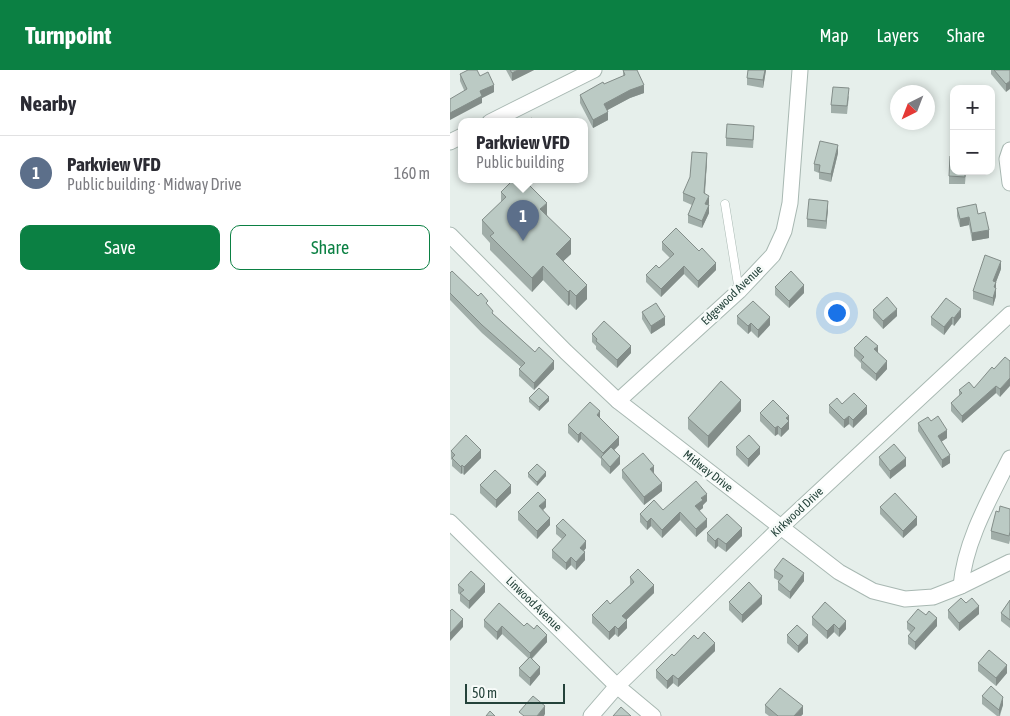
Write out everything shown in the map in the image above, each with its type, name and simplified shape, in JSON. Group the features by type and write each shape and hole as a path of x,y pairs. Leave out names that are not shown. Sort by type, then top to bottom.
{"street":[{"path":"498,118 594,70"},
{"name":"Edgewood Avenue","path":"618,401 739,291 773,255 784,231 790,203 800,70"},
{"path":"1010,150 1007,159 1010,183"},
{"name":"Midway Drive","path":"450,234 566,352 618,401 839,572 873,591 906,599 933,597 961,586 1010,562"},
{"name":"Kirkwood Drive","path":"591,716 617,686 780,528 1010,314"},
{"path":"961,586 962,567 976,527 1010,458"},
{"name":"Linwood Avenue","path":"450,522 617,686 654,716"}],"lane":[{"path":"725,204 739,291"}],"building":[{"path":"468,70 477,70 480,76 488,72 494,85 480,91 482,96 450,113 450,99 467,89 460,74"},
{"path":"623,70 637,70 644,85 604,104 608,112 593,120 580,95 603,82 604,84 625,75"},
{"path":"748,70 765,70 763,80 747,78"},
{"path":"994,70 1010,70 1010,81 1006,84"},
{"path":"833,87 849,88 847,106 831,105"},
{"path":"727,124 754,126 753,140 726,138"},
{"path":"820,141 838,145 831,174 819,172 820,165 814,164"},
{"path":"692,152 707,153 704,193 709,196 705,204 709,205 702,221 688,215 695,198 683,193 690,177"},
{"path":"950,156 950,175 965,175 965,177 949,176"},
{"path":"510,183 527,183 547,203 540,209 571,239 556,254 587,285 576,296 570,290 568,292 543,266 532,278 490,236 494,233 482,220 506,197 501,192"},
{"path":"809,199 828,201 826,221 807,219"},
{"path":"976,204 978,214 985,212 989,230 972,233 969,217 960,219 957,208"},
{"path":"676,228 699,251 702,248 716,263 698,281 684,266 661,289 646,275 656,265 659,268 674,254 662,242"},
{"path":"985,255 1001,261 993,281 996,282 994,287 996,288 993,298 973,291"},
{"path":"452,271 478,296 481,293 488,301 486,303 493,311 492,313 535,352 539,347 554,361 534,383 519,369 525,363 482,325 450,293 450,273"},
{"path":"791,271 804,285 789,301 775,287"},
{"path":"887,297 897,309 883,321 873,310"},
{"path":"946,298 961,309 944,327 931,317"},
{"path":"753,301 770,317 758,330 751,323 748,326 737,316"},
{"path":"656,303 665,317 651,326 642,312"},
{"path":"604,321 631,346 617,360 596,341 597,339 592,334"},
{"path":"866,336 878,346 874,349 887,361 876,374 861,360 864,357 854,348"},
{"path":"1005,357 1010,361 1010,378 1000,389 996,386 962,416 951,403 962,393 959,390 969,382 974,388 992,367 994,369"},
{"path":"721,381 741,400 708,436 688,418"},
{"path":"539,388 549,397 539,407 529,398"},
{"path":"854,393 867,406 853,420 849,416 844,420 829,405 837,398 842,404"},
{"path":"773,400 789,416 786,418 789,421 781,429 778,426 775,428 760,413"},
{"path":"590,402 600,411 597,415 619,437 603,453 581,432 578,435 568,425"},
{"path":"938,416 947,430 938,436 950,455 942,460 918,423 928,417 931,421"},
{"path":"466,435 481,450 464,467 462,465 461,467 452,458 455,455 451,451"},
{"path":"749,435 760,447 748,459 736,447"},
{"path":"894,444 906,458 890,471 879,457"},
{"path":"611,447 620,456 610,467 601,457"},
{"path":"643,453 654,466 650,469 662,483 644,497 622,470"},
{"path":"537,464 546,472 537,482 528,473"},
{"path":"495,470 511,485 496,500 480,485"},
{"path":"696,481 707,494 695,506 707,519 696,529 680,512 662,530 651,518 647,522 640,514 654,500 663,510"},
{"path":"538,492 546,500 539,506 550,518 537,531 518,512"},
{"path":"895,493 917,517 903,531 880,507"},
{"path":"1000,506 1010,509 1009,536 991,531 996,511 999,512"},
{"path":"727,514 742,528 726,544 718,538 715,541 707,533"},
{"path":"563,519 586,541 580,548 585,552 576,562 571,557 566,563 552,550 566,535 556,526"},
{"path":"783,558 804,573 790,592 778,582 783,576 774,570"},
{"path":"638,569 654,585 622,616 627,620 618,629 615,626 609,632 592,615 607,600 610,604 634,582 630,577"},
{"path":"471,571 485,584 469,601 460,593 464,590 458,585"},
{"path":"749,582 762,596 742,615 729,602"},
{"path":"961,598 966,603 972,598 979,606 959,623 948,610"},
{"path":"1010,600 1010,620 1001,613"},
{"path":"825,602 846,621 839,629 834,624 827,631 812,617"},
{"path":"499,603 524,626 527,623 534,629 537,625 547,635 530,653 502,626 497,632 484,620"},
{"path":"452,609 463,619 450,633 450,611"},
{"path":"918,609 926,615 929,611 937,618 915,642 908,636 915,628 907,622"},
{"path":"797,625 808,635 798,646 787,635"},
{"path":"704,632 715,643 678,679 673,675 667,681 656,670 672,654 674,656 694,635 698,639"},
{"path":"989,650 1007,665 996,678 978,663"},
{"path":"530,657 540,667 530,678 519,668"},
{"path":"991,686 1003,697 999,710 982,696"},
{"path":"780,688 803,706 794,716 778,716 765,705"},
{"path":"533,696 545,706 537,716 524,716 519,712"},
{"path":"621,707 631,716 613,716"},
{"path":"490,711 495,716 486,716"}],"place":[{"name":"Parkview VFD","path":"523,241"}]}
